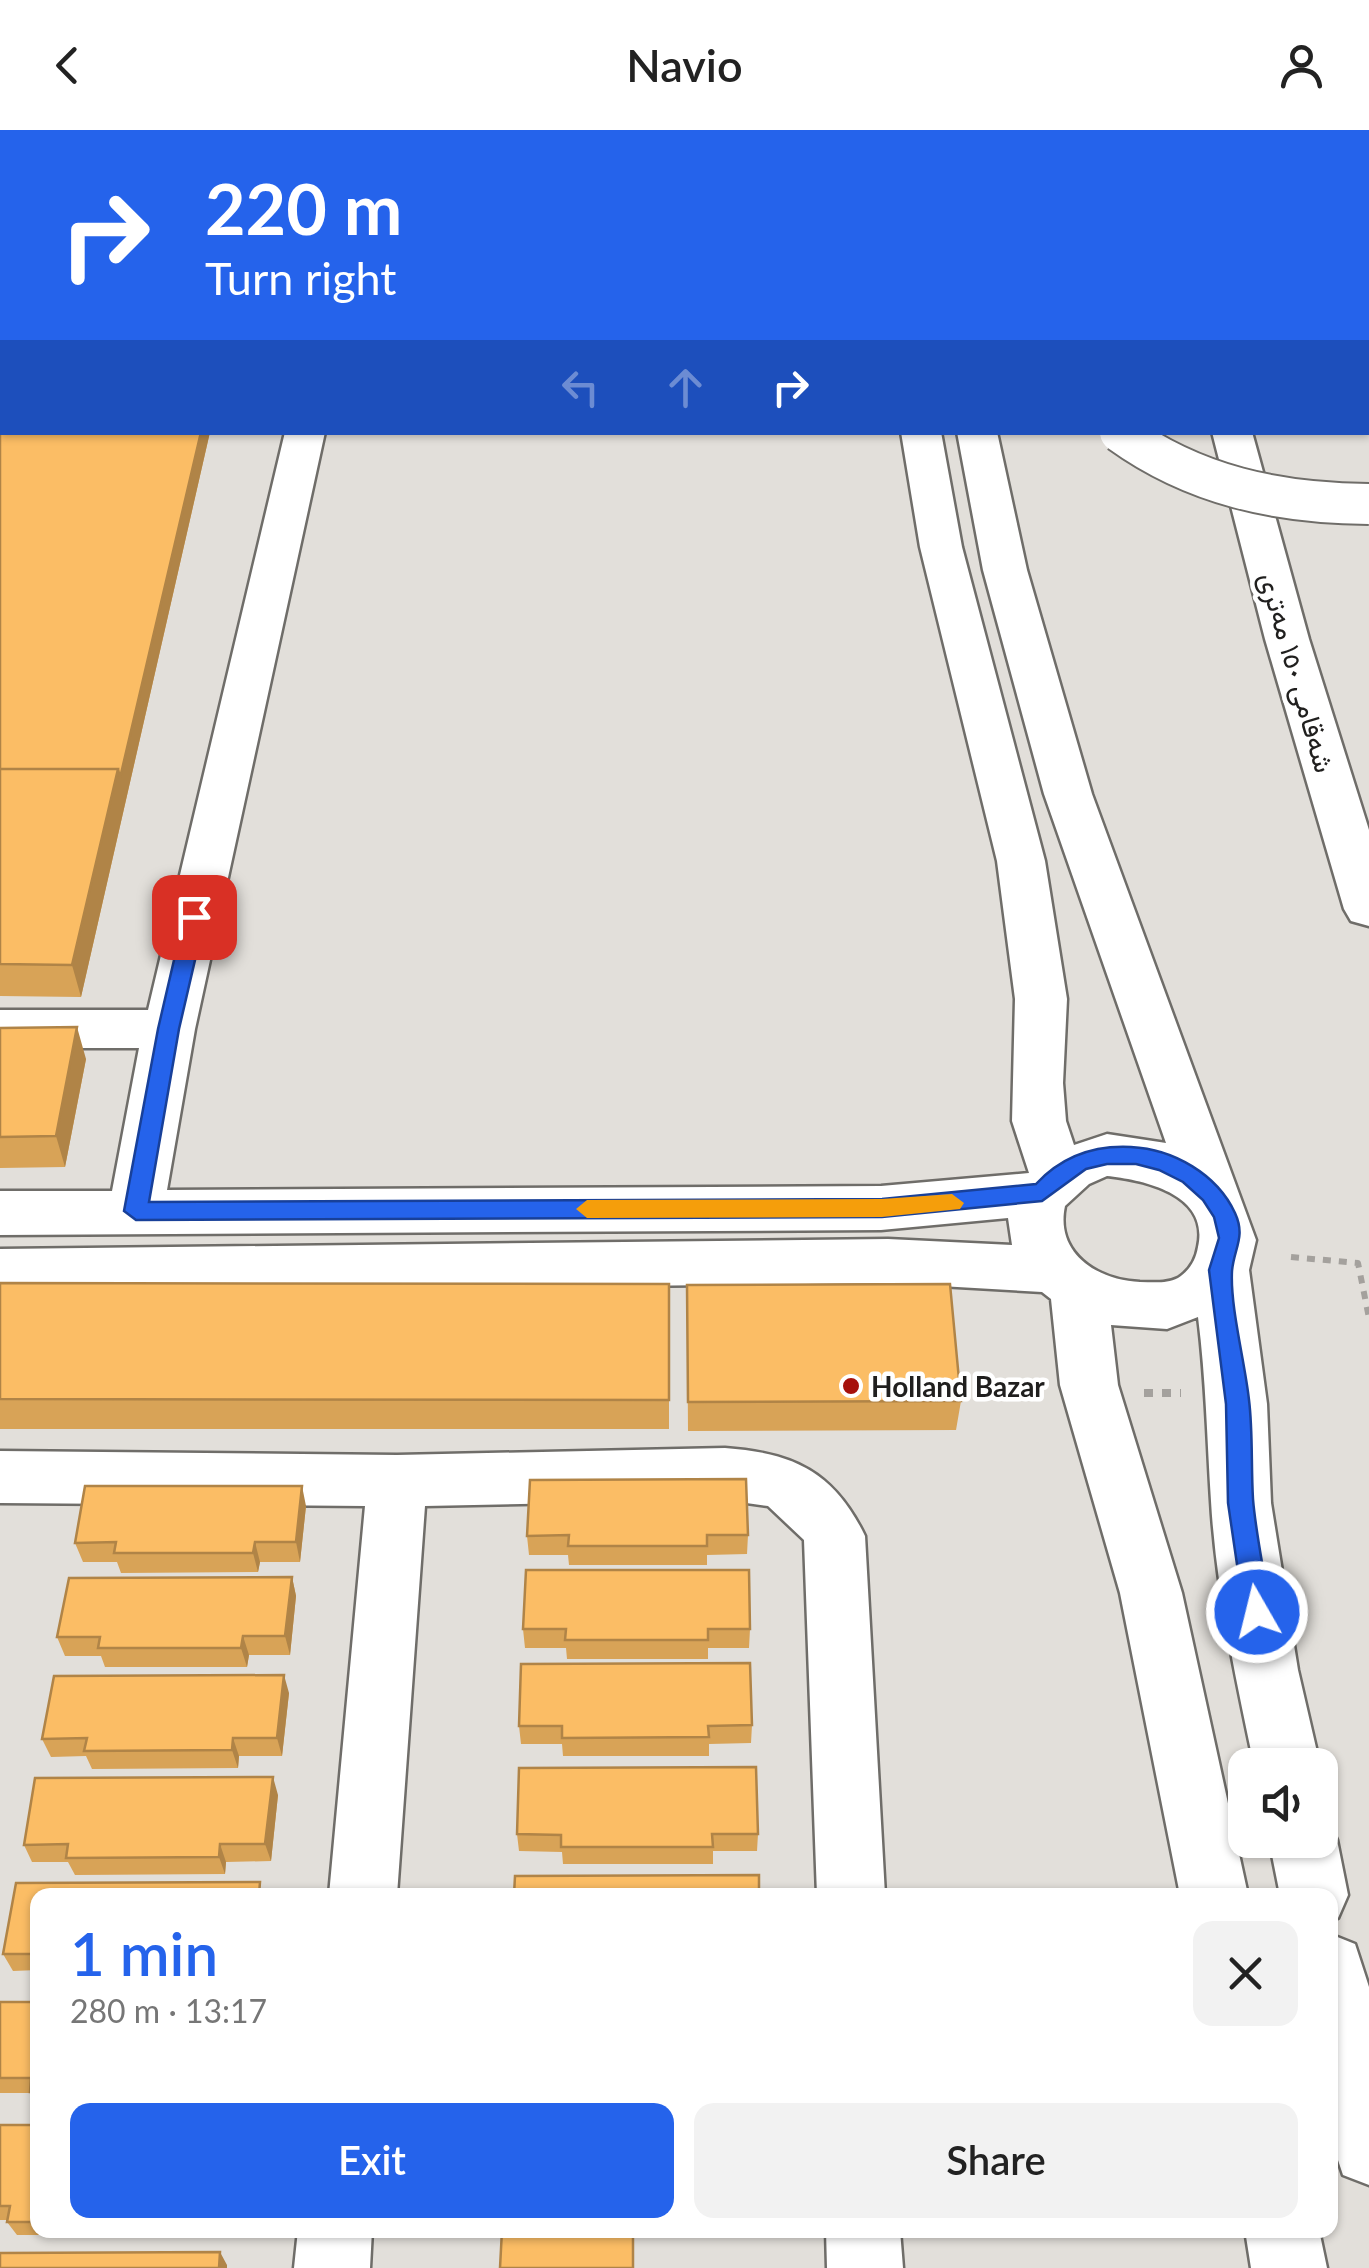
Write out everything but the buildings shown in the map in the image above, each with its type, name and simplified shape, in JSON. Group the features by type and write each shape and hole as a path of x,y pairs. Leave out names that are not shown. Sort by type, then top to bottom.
{"main road":[{"path":"136,1211 169,1029 304,435"},
{"path":"922,435 942,548 1021,860 1040,985 1039,1121 1050,1184"},
{"path":"977,435 1004,570 1068,794 1231,1238 1214,1282 1192,1297 1166,1306 1135,1307 1105,1301 1066,1279 1042,1251 1035,1231 1035,1211 1050,1184 1080,1162 1107,1155 1136,1155 1178,1169 1212,1194"},
{"path":"1125,435 1170,465 1237,490 1320,504 1369,504"},
{"name":"شەقامی ١٥٠ مەتری","path":"1233,435 1287,639 1369,910"},
{"path":"0,1029 169,1029"},
{"path":"0,1213 882,1208 1050,1184"},
{"path":"0,1272 888,1261 1066,1279"},
{"path":"1220,1270 1238,1404 1241,1503 1266,1670 1282,1748"},
{"path":"1066,1279 1089,1385 1151,1593 1213,1888"},
{"path":"0,1477 397,1481 760,1475 793,1486 818,1508 834,1536 850,1888"},
{"path":"363,1888 397,1481"},
{"path":"1307,1858 1313,1888"},
{"path":"1338,2005 1369,2149"},
{"path":"332,2268 334,2238"},
{"path":"863,2238 865,2268"},
{"path":"1283,2238 1289,2268"}],"path":[{"path":"1290,1258 1358,1263 1369,1318"}],"slow traffic":[{"path":"587,1209 882,1208 952,1203"}],"place":[{"name":"Holland Bazar","path":"851,1386"}],"route":[{"path":"194,917 136,1211 882,1208 1042,1192 1058,1175 1080,1162 1107,1155 1136,1155 1165,1162 1191,1176 1212,1194 1225,1215 1231,1238 1226,1262 1220,1270 1238,1404 1241,1503 1257,1612"}]}
